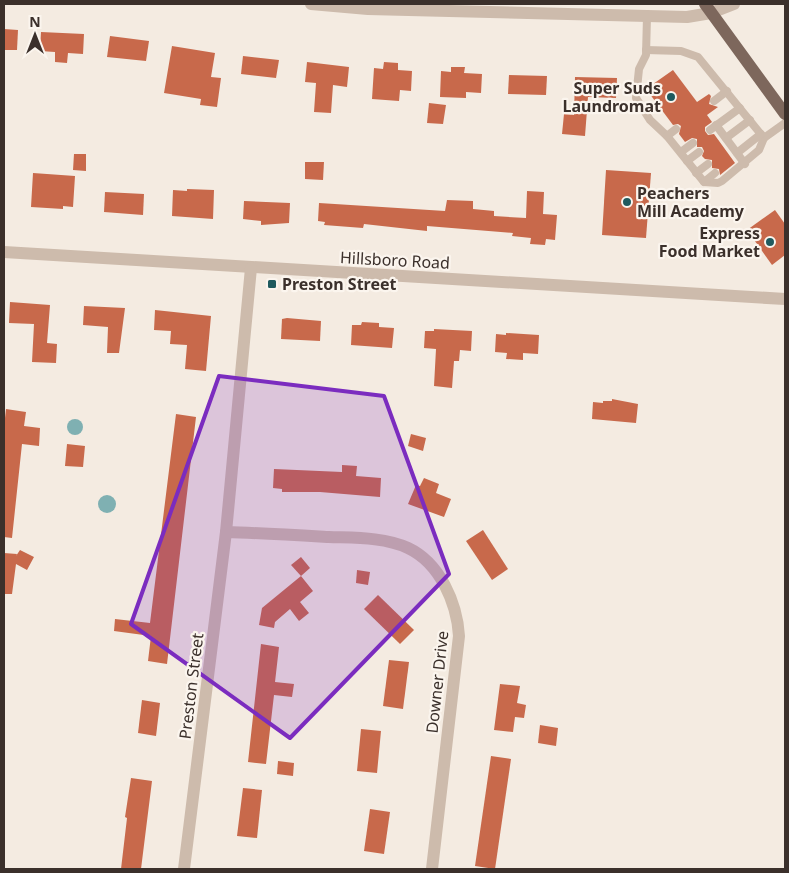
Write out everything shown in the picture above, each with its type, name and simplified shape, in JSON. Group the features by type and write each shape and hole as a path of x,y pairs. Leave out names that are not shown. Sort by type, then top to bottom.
{"main road":[{"path":"708,8 785,114"}],"street":[{"path":"311,4 368,9 687,17 708,8 734,4"},
{"name":"Hillsboro Road","path":"4,252 785,299"},
{"name":"Preston Street","path":"184,869 226,532 251,268"},
{"name":"Downer Drive","path":"226,532 366,539 391,543 408,548 435,571 444,584 454,604 460,636 432,869"}],"lane":[{"path":"646,50 691,53 706,65 762,136 759,150 745,164 718,183 704,182 668,136 650,120 636,98 639,69 646,50 647,16"},
{"path":"714,101 727,91"},
{"path":"740,108 713,128 733,153 745,164"},
{"path":"722,137 750,120"},
{"path":"733,153 785,122"},
{"path":"668,136 676,129"},
{"path":"680,152 693,143"},
{"path":"687,161 699,152"},
{"path":"696,173 708,164"},
{"path":"704,182 715,173"}],"highlighted area":[{"path":"219,376 384,396 449,574 290,738 131,624"}],"water":[{"path":"72,419 78,419 83,424 81,433 72,435 67,430 67,424"},
{"path":"107,495 113,498 116,504 113,510 107,513 101,510 98,504 101,498"}],"building":[{"path":"4,29 18,30 17,50 4,50"},
{"path":"41,32 84,34 83,54 68,53 67,63 55,62 55,52 40,51"},
{"path":"110,36 149,41 146,61 107,57"},
{"path":"172,46 215,53 211,77 221,78 217,107 200,105 201,99 164,93"},
{"path":"243,56 279,60 276,78 241,74"},
{"path":"307,62 349,67 347,87 333,85 331,113 314,112 316,83 305,82"},
{"path":"384,62 398,63 398,70 412,71 411,91 400,90 399,101 372,99 374,68 383,69"},
{"path":"451,67 465,67 464,73 482,74 481,93 466,92 466,98 440,97 441,71 451,72"},
{"path":"673,70 697,102 709,94 711,96 709,104 718,107 707,115 712,122 705,127 705,131 708,135 714,134 735,163 720,175 719,169 712,168 712,160 705,159 702,156 704,151 702,147 697,147 697,139 692,138 685,142 679,134 681,126 678,124 673,125 646,89"},
{"path":"509,75 547,76 546,95 508,94"},
{"path":"575,77 617,78 616,98 588,97 585,136 562,134 564,114 574,115"},
{"path":"429,103 446,105 443,124 427,123"},
{"path":"74,154 86,154 86,171 73,170"},
{"path":"305,162 324,162 323,180 305,179"},
{"name":"Peachers Mill Academy","path":"606,170 651,173 646,238 602,235"},
{"path":"33,173 75,176 73,207 63,206 63,209 31,207"},
{"path":"187,189 214,190 213,219 172,216 173,190 187,191"},
{"path":"527,191 544,192 543,214 557,215 555,240 546,239 545,245 530,244 531,238 512,236 513,233 427,226 427,231 364,224 363,228 324,225 325,222 318,221 319,203 445,211 447,200 473,201 473,209 494,211 494,216 526,218"},
{"path":"105,192 144,194 143,215 104,212"},
{"path":"244,201 290,203 289,223 261,225 261,221 243,219"},
{"name":"Express Food Market","path":"775,210 785,224 785,255 772,265 747,230"},
{"path":"10,302 50,305 47,343 57,344 56,363 32,362 34,324 9,323"},
{"path":"84,306 125,308 119,353 107,353 108,327 83,325"},
{"path":"155,310 211,316 206,371 185,369 187,345 170,344 171,331 154,330"},
{"path":"282,319 321,321 320,341 281,339"},
{"path":"362,322 379,323 379,327 394,328 392,348 351,345 352,325 361,325"},
{"path":"434,329 472,331 471,351 460,350 459,361 454,361 452,388 434,386 436,349 424,348 425,331 434,331"},
{"path":"506,333 539,335 538,354 523,353 523,360 506,359 507,353 495,352 496,334 506,335"},
{"path":"612,399 638,404 636,423 592,419 593,402 603,403 603,401 612,401"},
{"path":"6,409 26,412 24,426 40,428 39,446 22,444 12,538 4,537 4,427"},
{"path":"176,414 196,417 167,664 148,661 151,636 114,631 115,619 150,623"},
{"path":"411,434 426,438 423,451 408,446"},
{"path":"67,444 85,446 83,467 65,466"},
{"path":"342,465 357,466 356,476 381,478 380,497 320,492 282,492 282,489 273,488 274,469 342,472"},
{"path":"424,478 439,484 436,493 451,499 444,517 408,504 416,485 420,486"},
{"path":"483,530 508,569 492,580 466,541"},
{"path":"20,550 34,557 27,570 16,564 12,594 4,594 4,553 17,554 16,556"},
{"path":"301,557 310,568 301,576 291,565"},
{"path":"357,570 370,572 368,585 356,583"},
{"path":"301,576 313,591 300,602 309,613 299,621 290,609 275,622 274,628 259,625 262,608"},
{"path":"378,595 414,630 400,644 364,609"},
{"path":"261,644 279,647 275,682 294,684 292,697 274,695 266,764 248,762"},
{"path":"389,660 409,662 403,709 383,706"},
{"path":"500,684 520,686 517,703 526,705 524,718 515,717 513,732 494,730"},
{"path":"142,700 160,703 156,736 138,733"},
{"path":"540,725 558,728 556,746 538,743"},
{"path":"361,729 381,731 377,773 357,771"},
{"path":"491,756 511,759 495,869 475,866"},
{"path":"278,761 294,763 293,776 277,774"},
{"path":"131,778 152,781 141,869 121,869 127,818 125,817"},
{"path":"243,788 262,790 257,838 237,836"},
{"path":"370,809 390,812 384,854 364,851"}],"place":[{"name":"Super Suds Laundromat","path":"671,97"},
{"name":"Peachers Mill Academy","path":"627,202"},
{"name":"Express Food Market","path":"770,242"},
{"name":"Preston Street","path":"272,284"}]}
